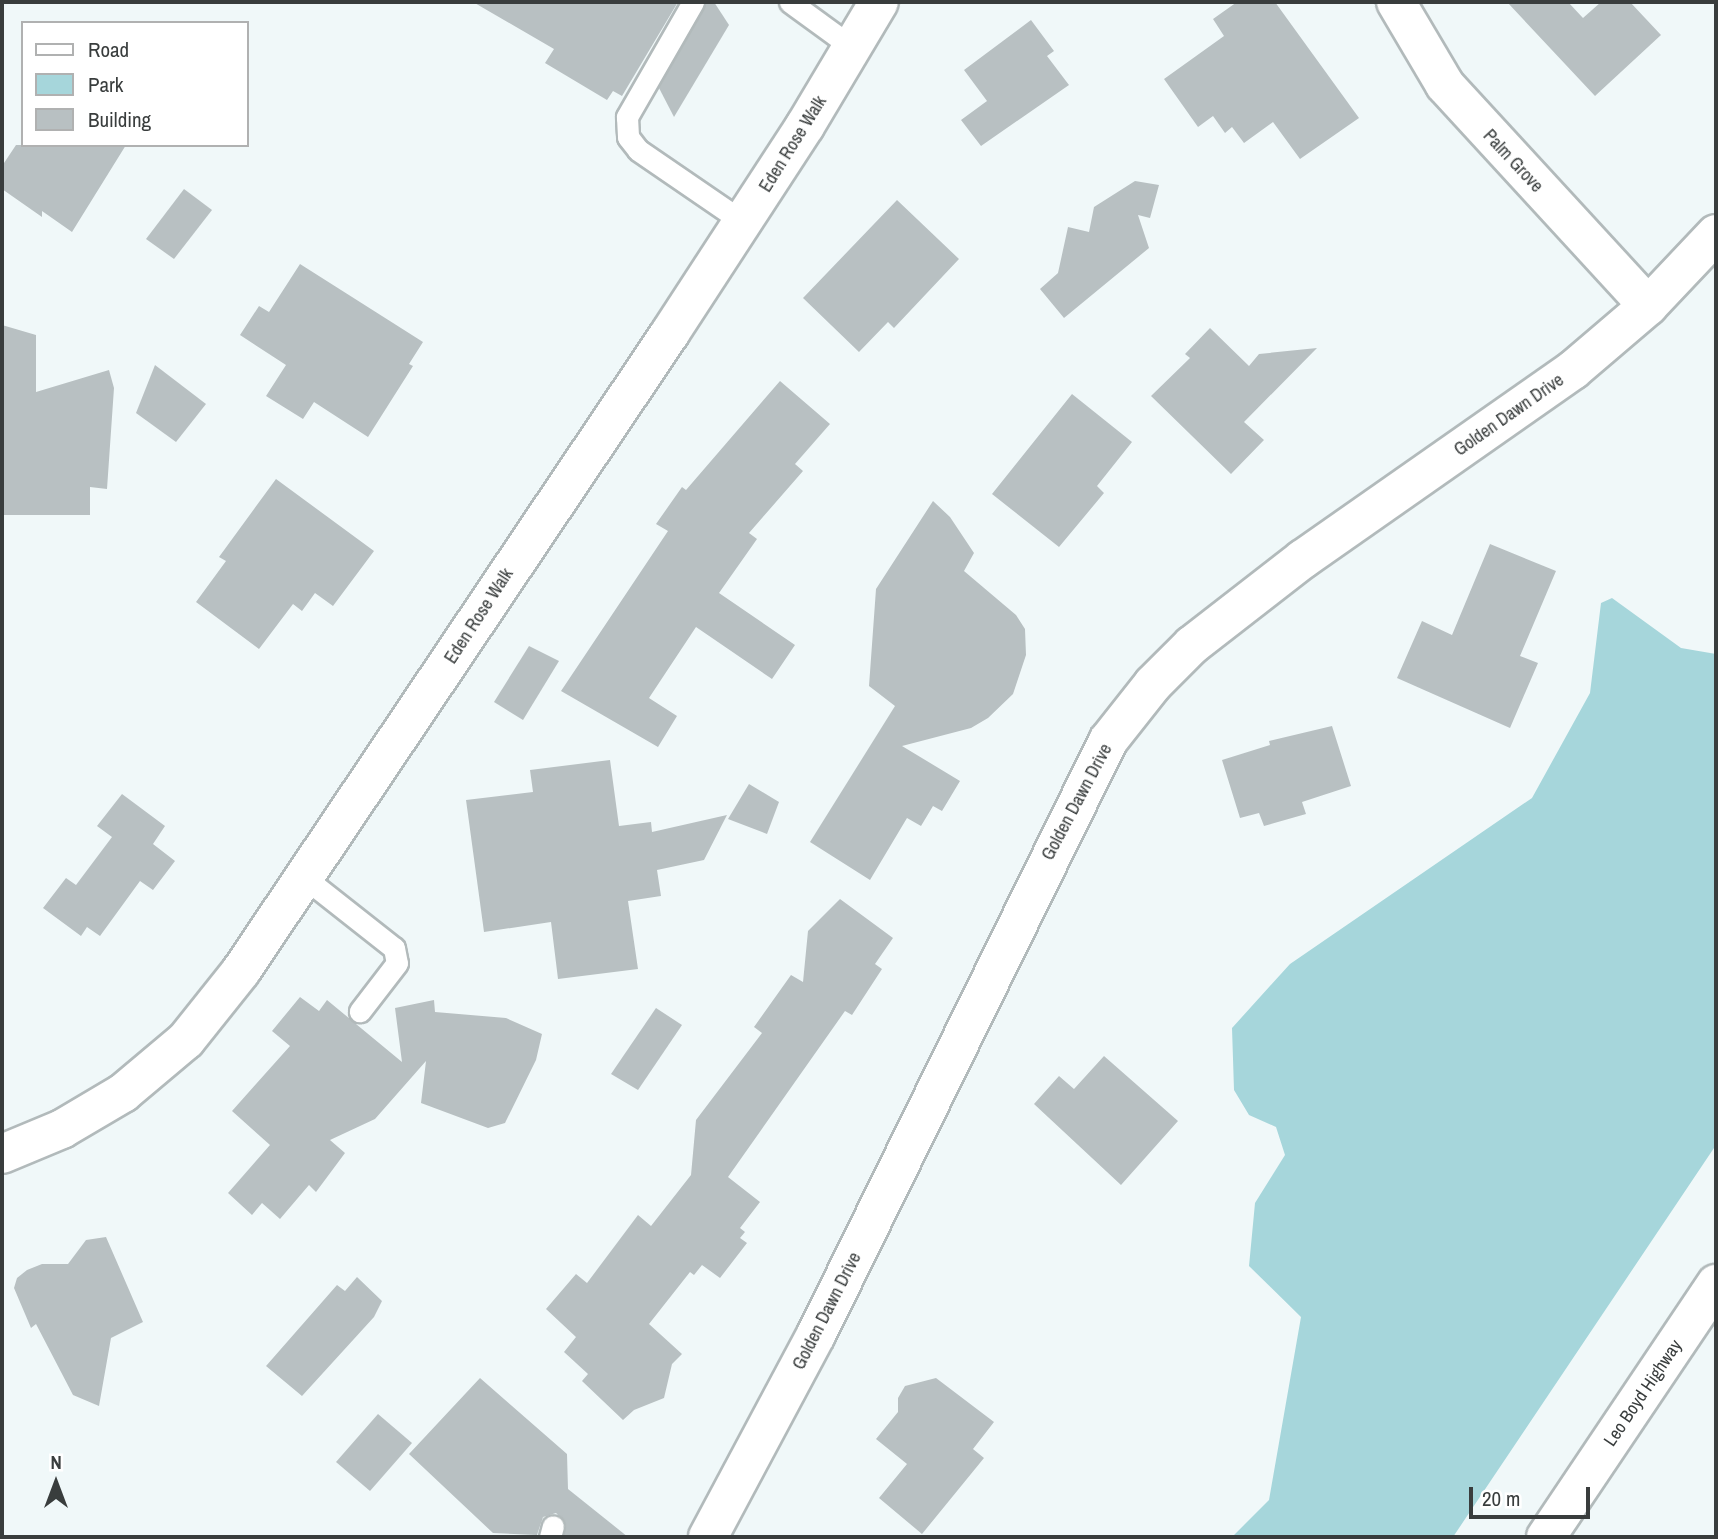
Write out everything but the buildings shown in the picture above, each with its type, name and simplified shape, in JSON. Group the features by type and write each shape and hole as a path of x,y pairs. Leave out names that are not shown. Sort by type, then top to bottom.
{"street":[{"name":"Eden Rose Walk","path":"2,1154 62,1129 123,1093 186,1040 241,971 743,222 879,2"},
{"name":"Palm Grove","path":"1396,2 1419,47 1469,114 1648,306"},
{"name":"Golden Dawn Drive","path":"708,1537 816,1335 1108,741 1153,684 1192,645 1303,559 1573,370 1648,306 1716,234"},
{"name":"Leo Boyd Highway","path":"1546,1537 1716,1284"}],"lane":[{"path":"693,2 627,117 628,137 638,150 743,222"},
{"path":"790,2 852,47"},
{"path":"305,878 394,948 397,962 360,1011"}],"green space":[{"path":"1612,598 1681,648 1716,654 1716,1145 1453,1537 1232,1537 1269,1500 1301,1317 1249,1266 1255,1203 1285,1155 1276,1127 1249,1115 1234,1090 1232,1028 1290,964 1532,798 1590,693 1601,603"}]}
